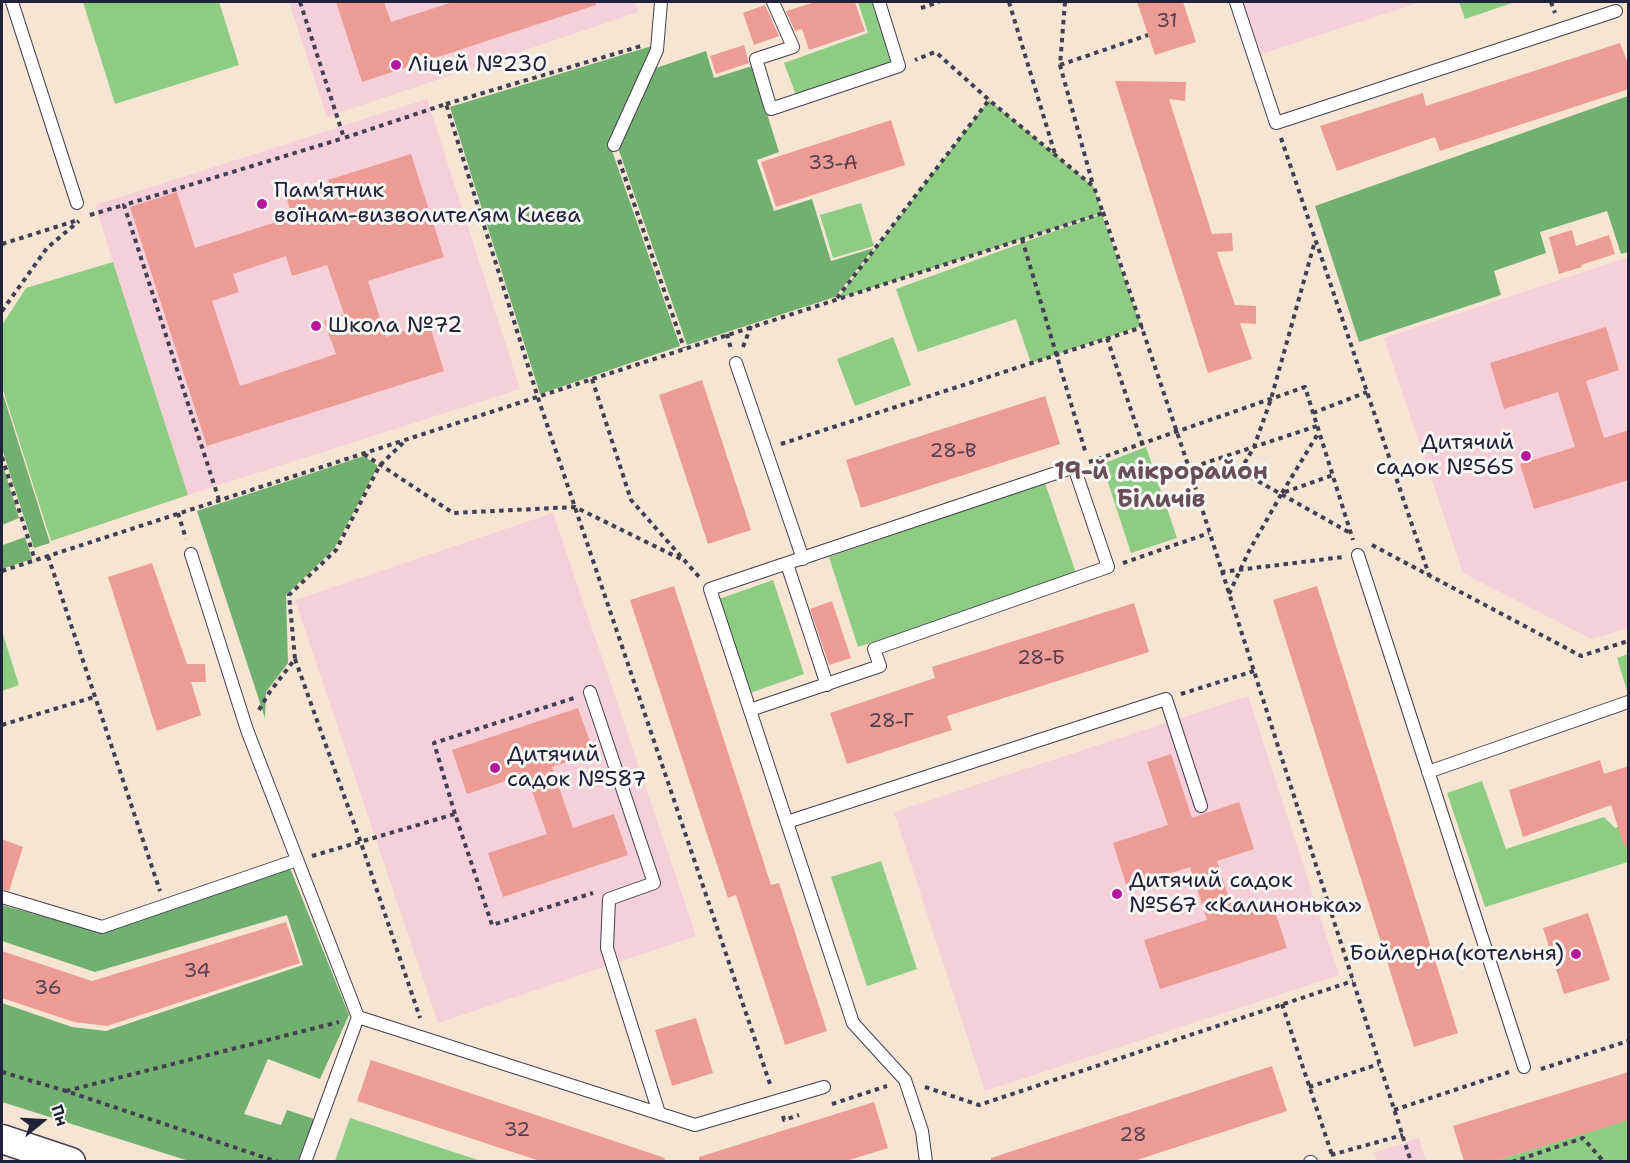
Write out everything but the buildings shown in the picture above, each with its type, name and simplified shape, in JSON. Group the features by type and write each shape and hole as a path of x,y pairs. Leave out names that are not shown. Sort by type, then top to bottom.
{"street":[{"path":"2,1139 71,1161"}],"lane":[{"path":"12,2 77,203"},
{"path":"614,145 657,50 661,2"},
{"path":"773,2 793,46 756,59 771,109 899,66 879,2"},
{"path":"1236,2 1276,123 1616,11"},
{"path":"736,363 803,559"},
{"path":"750,710 880,666 874,649 1108,567 1074,467 710,589 853,1023 904,1080 922,1131 926,1161"},
{"path":"191,554 247,730 358,1017 305,1161"},
{"path":"1358,555 1524,1067"},
{"path":"787,564 827,685"},
{"path":"590,692 654,884 609,899 607,948 659,1113"},
{"path":"787,822 1166,699 1201,806"},
{"path":"1428,772 1629,702"},
{"path":"2,897 102,927 297,860"},
{"path":"358,1017 695,1125 824,1087"}],"path":[{"path":"300,2 344,138"},
{"path":"921,8 939,2"},
{"path":"1009,2 1055,155"},
{"path":"1065,2 1060,65 1094,187 1190,468 1221,572 1411,1161"},
{"path":"1060,65 1148,35"},
{"path":"98,213 658,40"},
{"path":"899,66 934,52 1094,187"},
{"path":"837,299 989,100"},
{"path":"446,104 538,398 776,1101 784,1120 806,1113"},
{"path":"1276,123 1429,575"},
{"path":"614,145 684,348"},
{"path":"124,205 219,501"},
{"path":"2,570 406,441 684,348 1103,213"},
{"path":"2,244 81,219 47,248 2,311"},
{"path":"1022,239 1088,463"},
{"path":"1240,471 1254,447 1271,399 1316,240"},
{"path":"765,449 1143,327"},
{"path":"1107,338 1142,443"},
{"path":"592,379 631,500 710,589"},
{"path":"1074,467 1305,387 1358,555 1221,572"},
{"path":"1313,413 1367,392"},
{"path":"1190,468 1317,426"},
{"path":"1229,595 1282,494 1319,432"},
{"path":"406,441 380,465 336,550 289,595 295,659 361,843 427,1039"},
{"path":"364,454 453,513 575,507 685,561"},
{"path":"2,457 35,560"},
{"path":"1190,468 1240,471 1361,539"},
{"path":"1282,494 1333,475"},
{"path":"178,513 191,554"},
{"path":"1108,567 1209,533"},
{"path":"1370,544 1581,656 1629,641"},
{"path":"48,556 165,905"},
{"path":"247,730 269,693 295,659"},
{"path":"1166,699 1254,671"},
{"path":"590,692 434,743 492,926 591,892 609,899"},
{"path":"2,725 94,697"},
{"path":"297,860 455,814"},
{"path":"828,1105 904,1080 979,1105 1353,981"},
{"path":"1282,1004 1332,1155"},
{"path":"66,1091 358,1017"},
{"path":"1309,1087 1379,1064"},
{"path":"2,1072 278,1161"},
{"path":"1311,1161 1403,1135"},
{"path":"1512,1161 1583,1138 1604,1161"}],"shaded area":[{"name":"Ліцей №230","path":"289,2 635,2 638,12 327,117"},
{"path":"1243,2 1421,2 1261,54"},
{"name":"Школа №72","path":"427,99 520,389 188,495 95,205"},
{"name":"Дитячий садок №565","path":"1628,257 1628,628 1592,639 1463,573 1384,338"},
{"name":"Дитячий садок №587","path":"553,513 696,936 438,1023 295,600"},
{"name":"Дитячий садок №567 «Калинонька»","path":"1248,696 1339,975 985,1091 894,812"},
{"path":"1419,1138 1426,1161 1377,1161 1374,1153"}],"green space":[{"path":"83,2 219,2 239,65 115,104"},
{"path":"858,2 877,2 895,62 796,95 784,63 868,33"},
{"path":"1459,2 1515,2 1465,19"},
{"path":"655,45 610,145 680,346 540,394 450,107"},
{"path":"706,51 714,78 752,66 779,152 757,160 774,211 812,199 831,261 874,248 835,297 687,345 617,145 653,69"},
{"path":"1628,96 1628,252 1621,254 1607,211 1540,232 1546,253 1494,271 1501,295 1359,342 1315,206"},
{"path":"989,100 1094,187 1102,213 837,299"},
{"path":"861,203 874,246 833,258 820,215"},
{"path":"1102,214 1141,326 1031,363 1016,319 918,352 896,289"},
{"path":"113,262 188,495 51,541 2,387 2,325 26,288"},
{"path":"893,337 911,385 855,406 837,359"},
{"path":"2,391 50,543 34,548 2,449"},
{"path":"1146,447 1177,538 1131,553 1102,464"},
{"path":"364,456 378,466 334,549 286,595 288,663 266,692 265,718 197,511"},
{"path":"2,462 19,518 2,525"},
{"path":"1045,483 1076,573 858,647 829,557"},
{"path":"25,537 32,559 2,569 2,542 3,545"},
{"path":"773,580 804,674 750,693 719,599"},
{"path":"2,631 19,685 2,691"},
{"path":"1628,654 1628,694 1617,658"},
{"path":"1482,781 1506,849 1604,817 1615,828 1628,823 1628,862 1485,907 1447,793"},
{"path":"881,861 917,969 867,986 831,877"},
{"path":"290,868 349,1015 320,1079 268,1059 244,1114 281,1125 287,1110 314,1119 298,1161 189,1161 2,1102 2,1003 72,1027 106,1031 303,965 287,915 95,972 2,941 2,905 102,933"},
{"path":"350,1118 481,1161 335,1161"},
{"path":"1628,1120 1628,1161 1495,1161"}],"place":[{"name":"Ліцей №230","path":"396,65"},
{"name":"Пам'ятник воїнам-визволителям Києва","path":"262,204"},
{"name":"Школа №72","path":"316,326"},
{"name":"Дитячий садок №565","path":"1526,456"},
{"name":"Дитячий садок №587","path":"495,768"},
{"name":"Дитячий садок №567 «Калинонька»","path":"1117,894"},
{"name":"Бойлерна(котельня)","path":"1576,954"}],"district":[{"name":"19-й мікрорайон Біличів","path":"1161,487"}]}
